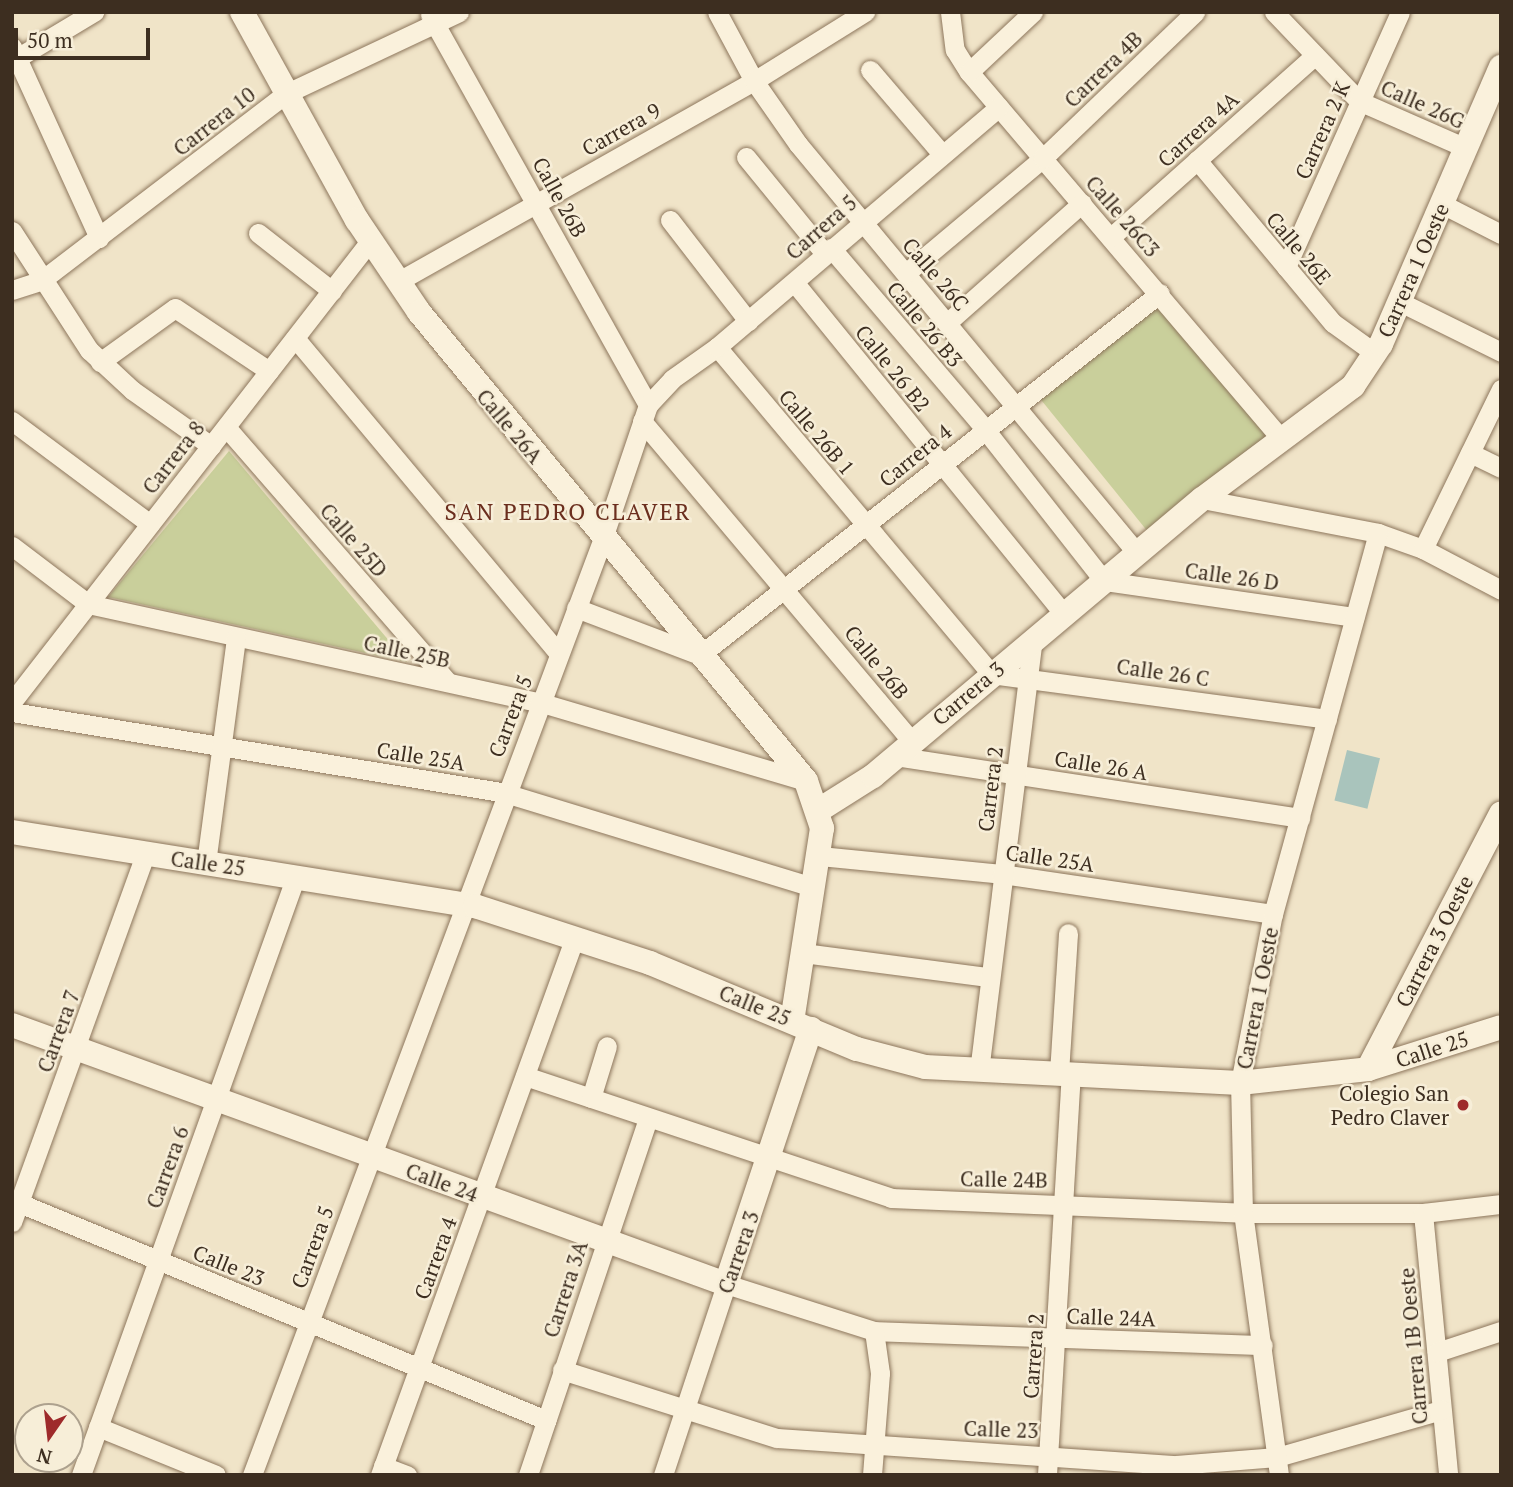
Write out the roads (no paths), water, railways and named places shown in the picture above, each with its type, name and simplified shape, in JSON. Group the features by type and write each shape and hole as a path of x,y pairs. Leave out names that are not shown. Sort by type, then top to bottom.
{"street":[{"path":"94,12 14,55 99,238"},
{"name":"Calle 26A","path":"242,12 370,241 397,282 454,359 806,781 819,810"},
{"name":"Carrera 10","path":"12,290 42,280 287,93 432,18 459,12"},
{"name":"Calle 26C","path":"717,12 754,81 861,221 1016,402 1138,553"},
{"name":"Carrera 9","path":"397,282 754,81 865,12"},
{"name":"Calle 26C3","path":"950,12 955,50 968,72 1160,293 1282,440"},
{"path":"968,72 1032,12"},
{"name":"Carrera 4B","path":"906,273 1043,158 1195,12"},
{"name":"Calle 26G","path":"1274,12 1359,101 1466,148"},
{"name":"Carrera 2 K","path":"1286,267 1400,12"},
{"name":"Calle 26B","path":"432,18 537,202 645,413 787,588 903,749"},
{"name":"Carrera 4A","path":"1111,237 1315,55"},
{"name":"Carrera 1 Oeste","path":"1282,440 1353,386 1376,354 1466,148 1493,107 1501,67"},
{"path":"870,70 942,154"},
{"name":"Carrera 5","path":"252,1475 463,904 603,538 645,413 672,379 717,347 861,221 999,107"},
{"name":"Calle 26 B3","path":"746,157 984,428"},
{"name":"Calle 26E","path":"1197,160 1333,323 1376,354"},
{"path":"948,322 1082,203"},
{"path":"1442,204 1501,234"},
{"path":"670,220 748,321"},
{"path":"12,231 74,331 100,362 211,446"},
{"path":"258,233 332,291"},
{"name":"Carrera 8","path":"12,702 19,679 88,604 370,241"},
{"name":"Calle 26 B2","path":"794,282 1063,613"},
{"name":"Carrera 4","path":"700,655 1016,402 1160,293"},
{"path":"1400,302 1501,352"},
{"path":"100,362 175,308 269,371"},
{"path":"295,338 558,653"},
{"name":"Calle 26B 1","path":"717,347 991,674"},
{"path":"1423,549 1501,389"},
{"path":"12,421 150,524"},
{"name":"Calle 25D","path":"226,427 447,682"},
{"path":"984,428 1104,581"},
{"name":"Carrera 3","path":"663,1475 726,1284 771,1160 802,1025 803,953 819,856 819,810 849,793 1202,499 1282,440"},
{"path":"1470,453 1501,468"},
{"path":"1202,499 1378,533 1423,549 1501,590"},
{"name":"Carrera 1 Oeste","path":"1278,1466 1243,1213 1240,1083 1273,914 1378,533"},
{"name":"Calle 25B","path":"12,546 88,604 540,702 806,781"},
{"name":"Calle 26 D","path":"1104,581 1354,617"},
{"path":"576,608 700,655"},
{"path":"206,863 236,638"},
{"name":"Carrera 2","path":"979,1071 988,977 1033,639"},
{"name":"Calle 26 C","path":"991,674 1027,676 1327,719"},
{"name":"Calle 25A","path":"12,712 505,793 813,887"},
{"name":"Calle 26 A","path":"903,749 1014,774 1300,818"},
{"name":"Carrera 3 Oeste","path":"1368,1069 1501,813"},
{"name":"Calle 25","path":"12,832 463,904 575,937 901,1062 979,1071 1240,1083 1368,1069 1501,1027"},
{"name":"Carrera 7","path":"12,1222 16,1201 76,1049 145,854"},
{"name":"Calle 25A","path":"819,856 1002,874 1273,914"},
{"name":"Carrera 6","path":"81,1475 296,876"},
{"name":"Carrera 2","path":"1047,1475 1066,1203 1068,933"},
{"name":"Carrera 4","path":"381,1471 575,937"},
{"path":"803,953 988,977"},
{"name":"Calle 24","path":"12,1026 726,1284 874,1331"},
{"path":"591,1098 607,1046"},
{"name":"Calle 24B","path":"525,1076 891,1198 1066,1203 1243,1213 1423,1213 1501,1204"},
{"name":"Carrera 3A","path":"527,1475 648,1118"},
{"name":"Calle 23","path":"16,1201 546,1420"},
{"name":"Carrera 1B Oeste","path":"1423,1213 1448,1475"},
{"path":"872,1475 880,1373 874,1331"},
{"name":"Calle 24A","path":"874,1331 1263,1345"},
{"path":"1437,1352 1501,1331"},
{"name":"Calle 23","path":"562,1370 777,1438 873,1447 1048,1454 1175,1470 1278,1466 1441,1410"},
{"path":"98,1427 216,1475"},
{"path":"381,1471 407,1475"}],"water":[{"path":"1347,750 1380,758 1367,809 1334,800"}],"place":[{"name":"Colegio San Pedro Claver","path":"1463,1105"}],"district":[{"name":"SAN PEDRO CLAVER","path":"568,512"}]}
